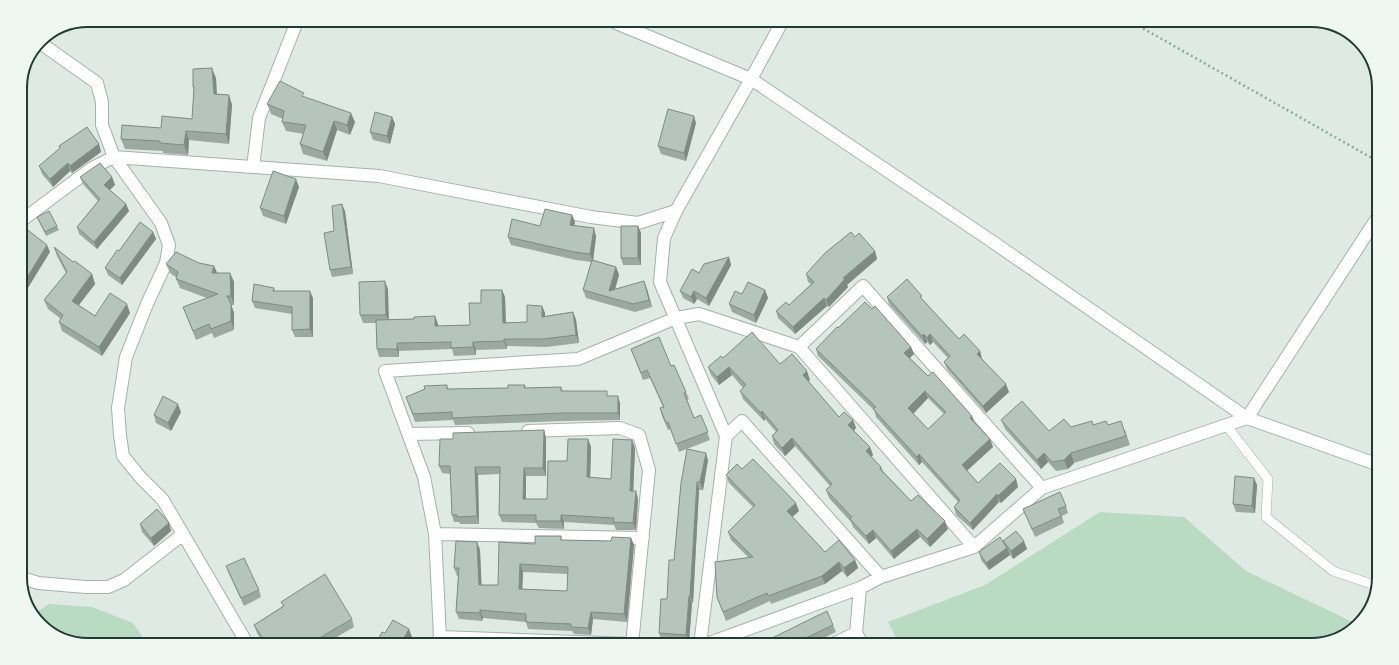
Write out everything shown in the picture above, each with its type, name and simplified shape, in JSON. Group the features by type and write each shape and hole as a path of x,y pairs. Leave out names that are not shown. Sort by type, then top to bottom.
{"street":[{"path":"253,167 259,118 295,27"},
{"path":"626,27 752,79 984,236 1247,418 1372,463"},
{"path":"701,638 726,436 660,282 664,238 676,211 752,79 779,27"},
{"path":"45,46 97,83 102,102 102,125 114,157 161,223 169,245 166,263 147,304 126,357 118,408 120,434 124,456 141,478 162,500 244,638"},
{"path":"27,217 92,168 114,157 379,176 591,217 638,223 676,211"},
{"path":"723,638 860,588 881,577 974,547 1042,488 1247,418 1372,226"},
{"path":"799,347 863,286 1042,488"},
{"path":"438,638 435,534 424,477 385,372 578,359 676,318 699,314 799,347 974,547"},
{"path":"726,436 742,421 881,577"},
{"path":"519,431 620,428 639,435 649,470 633,638"},
{"path":"409,434 480,432"},
{"path":"435,534 643,538"},
{"path":"27,579 38,583 86,587 108,587 124,580 182,535"},
{"path":"859,638 856,633 860,588"},
{"path":"846,638 856,633"}],"lane":[{"path":"1226,425 1268,479 1266,518 1334,571 1371,584"}],"path":[{"path":"1141,27 1372,158"}],"green space":[{"path":"1100,512 1184,517 1246,571 1352,622 1345,628 1327,636 1311,638 896,638 888,622 985,585"},
{"path":"49,604 92,607 133,623 143,638 76,637 54,628 37,611"}],"building":[{"path":"212,68 214,94 229,95 226,134 186,131 184,145 160,143 160,141 121,139 122,125 161,128 162,116 192,119 194,87 193,69"},
{"path":"280,81 304,93 302,96 351,113 347,125 334,121 323,152 300,144 306,125 282,122 284,111 267,104"},
{"path":"668,109 694,116 684,153 658,146"},
{"path":"375,112 392,117 387,136 370,132"},
{"path":"87,127 99,144 70,166 68,163 50,179 39,166 60,148 59,146"},
{"path":"100,163 112,177 104,185 126,204 94,242 77,227 100,199 80,177"},
{"path":"273,171 296,179 284,216 260,208"},
{"path":"342,204 351,267 330,270 324,233 334,231 332,206"},
{"path":"545,209 572,215 570,225 594,228 590,254 574,252 508,237 512,219 540,226"},
{"path":"49,211 57,226 45,232 37,217"},
{"path":"140,222 153,232 120,278 105,268 117,250 119,251"},
{"path":"621,226 638,226 638,258 621,258"},
{"path":"27,229 47,245 27,278"},
{"path":"851,232 855,237 859,233 875,251 843,278 845,279 826,300 824,298 793,327 776,311 786,302 789,305 814,282 806,274 825,253"},
{"path":"54,247 73,262 75,261 92,274 72,301 95,316 110,293 127,304 99,347 59,322 63,315 44,300 67,272"},
{"path":"176,252 199,263 214,266 212,273 230,273 231,296 227,296 231,304 231,321 211,329 209,324 193,331 183,307 218,294 176,279 178,272 166,264"},
{"path":"729,257 706,298 694,291 691,297 680,291 692,269 699,273 704,264"},
{"path":"592,260 616,267 609,291 644,281 649,300 633,304 583,290"},
{"path":"907,279 922,296 920,297 959,339 964,334 980,351 977,354 1006,384 983,406 944,362 950,356 930,334 927,338 924,334 922,336 887,297"},
{"path":"385,281 386,315 360,315 359,282"},
{"path":"748,282 765,290 754,315 729,304 735,291 742,294"},
{"path":"254,284 274,288 273,291 310,291 310,329 292,330 292,307 252,301"},
{"path":"481,290 502,290 503,323 527,322 527,305 542,306 542,317 573,312 576,335 543,339 504,339 504,341 473,342 473,347 451,348 451,342 397,343 397,349 377,349 376,320 414,319 414,317 435,316 435,326 470,325 469,303 481,303"},
{"path":"865,302 872,309 875,306 911,347 904,353 928,376 933,372 972,416 970,418 990,439 962,465 978,483 1000,463 1016,479 998,496 997,494 970,523 954,507 960,500 919,454 917,457 873,409 876,407 816,349 837,327 838,328","holes":["925,391 946,412 928,429 908,408"]},
{"path":"752,332 780,364 792,354 807,371 803,375 839,417 844,412 853,420 848,425 870,447 866,451 881,467 880,469 911,501 918,495 945,521 927,539 917,529 891,551 873,530 866,536 850,519 852,517 826,490 832,484 792,438 782,448 772,436 778,430 762,411 761,413 740,391 746,385 729,367 717,377 708,367 721,356 723,358"},
{"path":"659,337 671,366 674,365 686,392 684,393 694,418 701,415 708,432 676,444 668,422 666,423 660,408 664,407 647,370 641,373 631,349"},
{"path":"447,385 447,389 508,388 508,385 525,385 524,388 561,387 561,391 607,391 607,396 618,396 618,413 562,413 452,418 452,412 413,414 406,397 425,389 424,386"},
{"path":"163,396 178,404 168,423 154,415"},
{"path":"1022,401 1049,431 1064,419 1071,427 1092,421 1093,425 1106,421 1108,425 1121,421 1126,436 1071,453 1064,460 1052,462 1044,453 1037,460 1001,420"},
{"path":"544,430 543,468 524,468 523,499 547,499 548,461 567,461 568,439 588,439 587,477 611,479 613,439 632,440 630,491 636,491 633,523 613,522 614,518 561,515 561,521 536,521 536,515 499,515 500,467 475,467 477,516 457,517 457,515 452,515 450,466 439,466 440,439 453,439 453,433"},
{"path":"687,449 706,453 700,482 697,482 686,635 659,633 661,599 667,599 669,560 674,560 681,483"},
{"path":"753,459 796,503 787,511 825,552 839,540 855,560 844,568 839,562 822,576 768,596 767,593 723,612 717,597 715,562 753,557 728,532 755,505 726,475 737,464 742,469"},
{"path":"1235,476 1254,478 1252,506 1233,504"},
{"path":"1060,492 1066,506 1058,509 1061,516 1032,529 1023,509"},
{"path":"157,509 169,523 151,538 140,524"},
{"path":"1016,531 1024,541 1011,551 1003,541"},
{"path":"535,536 561,536 561,540 611,541 612,537 631,538 624,614 591,612 588,628 571,627 571,624 526,622 526,614 480,610 480,613 456,612 459,568 454,568 456,541 477,542 479,585 498,585 499,542 535,544","holes":["520,564 568,567 567,591 519,589"]},
{"path":"1000,537 1007,548 986,563 979,552"},
{"path":"244,558 259,590 241,598 226,566"},
{"path":"325,574 352,619 322,638 262,638 254,625 284,606 281,602"},
{"path":"827,611 833,625 806,638 772,638"},
{"path":"393,620 409,629 404,638 379,638 382,632 385,633"}]}
